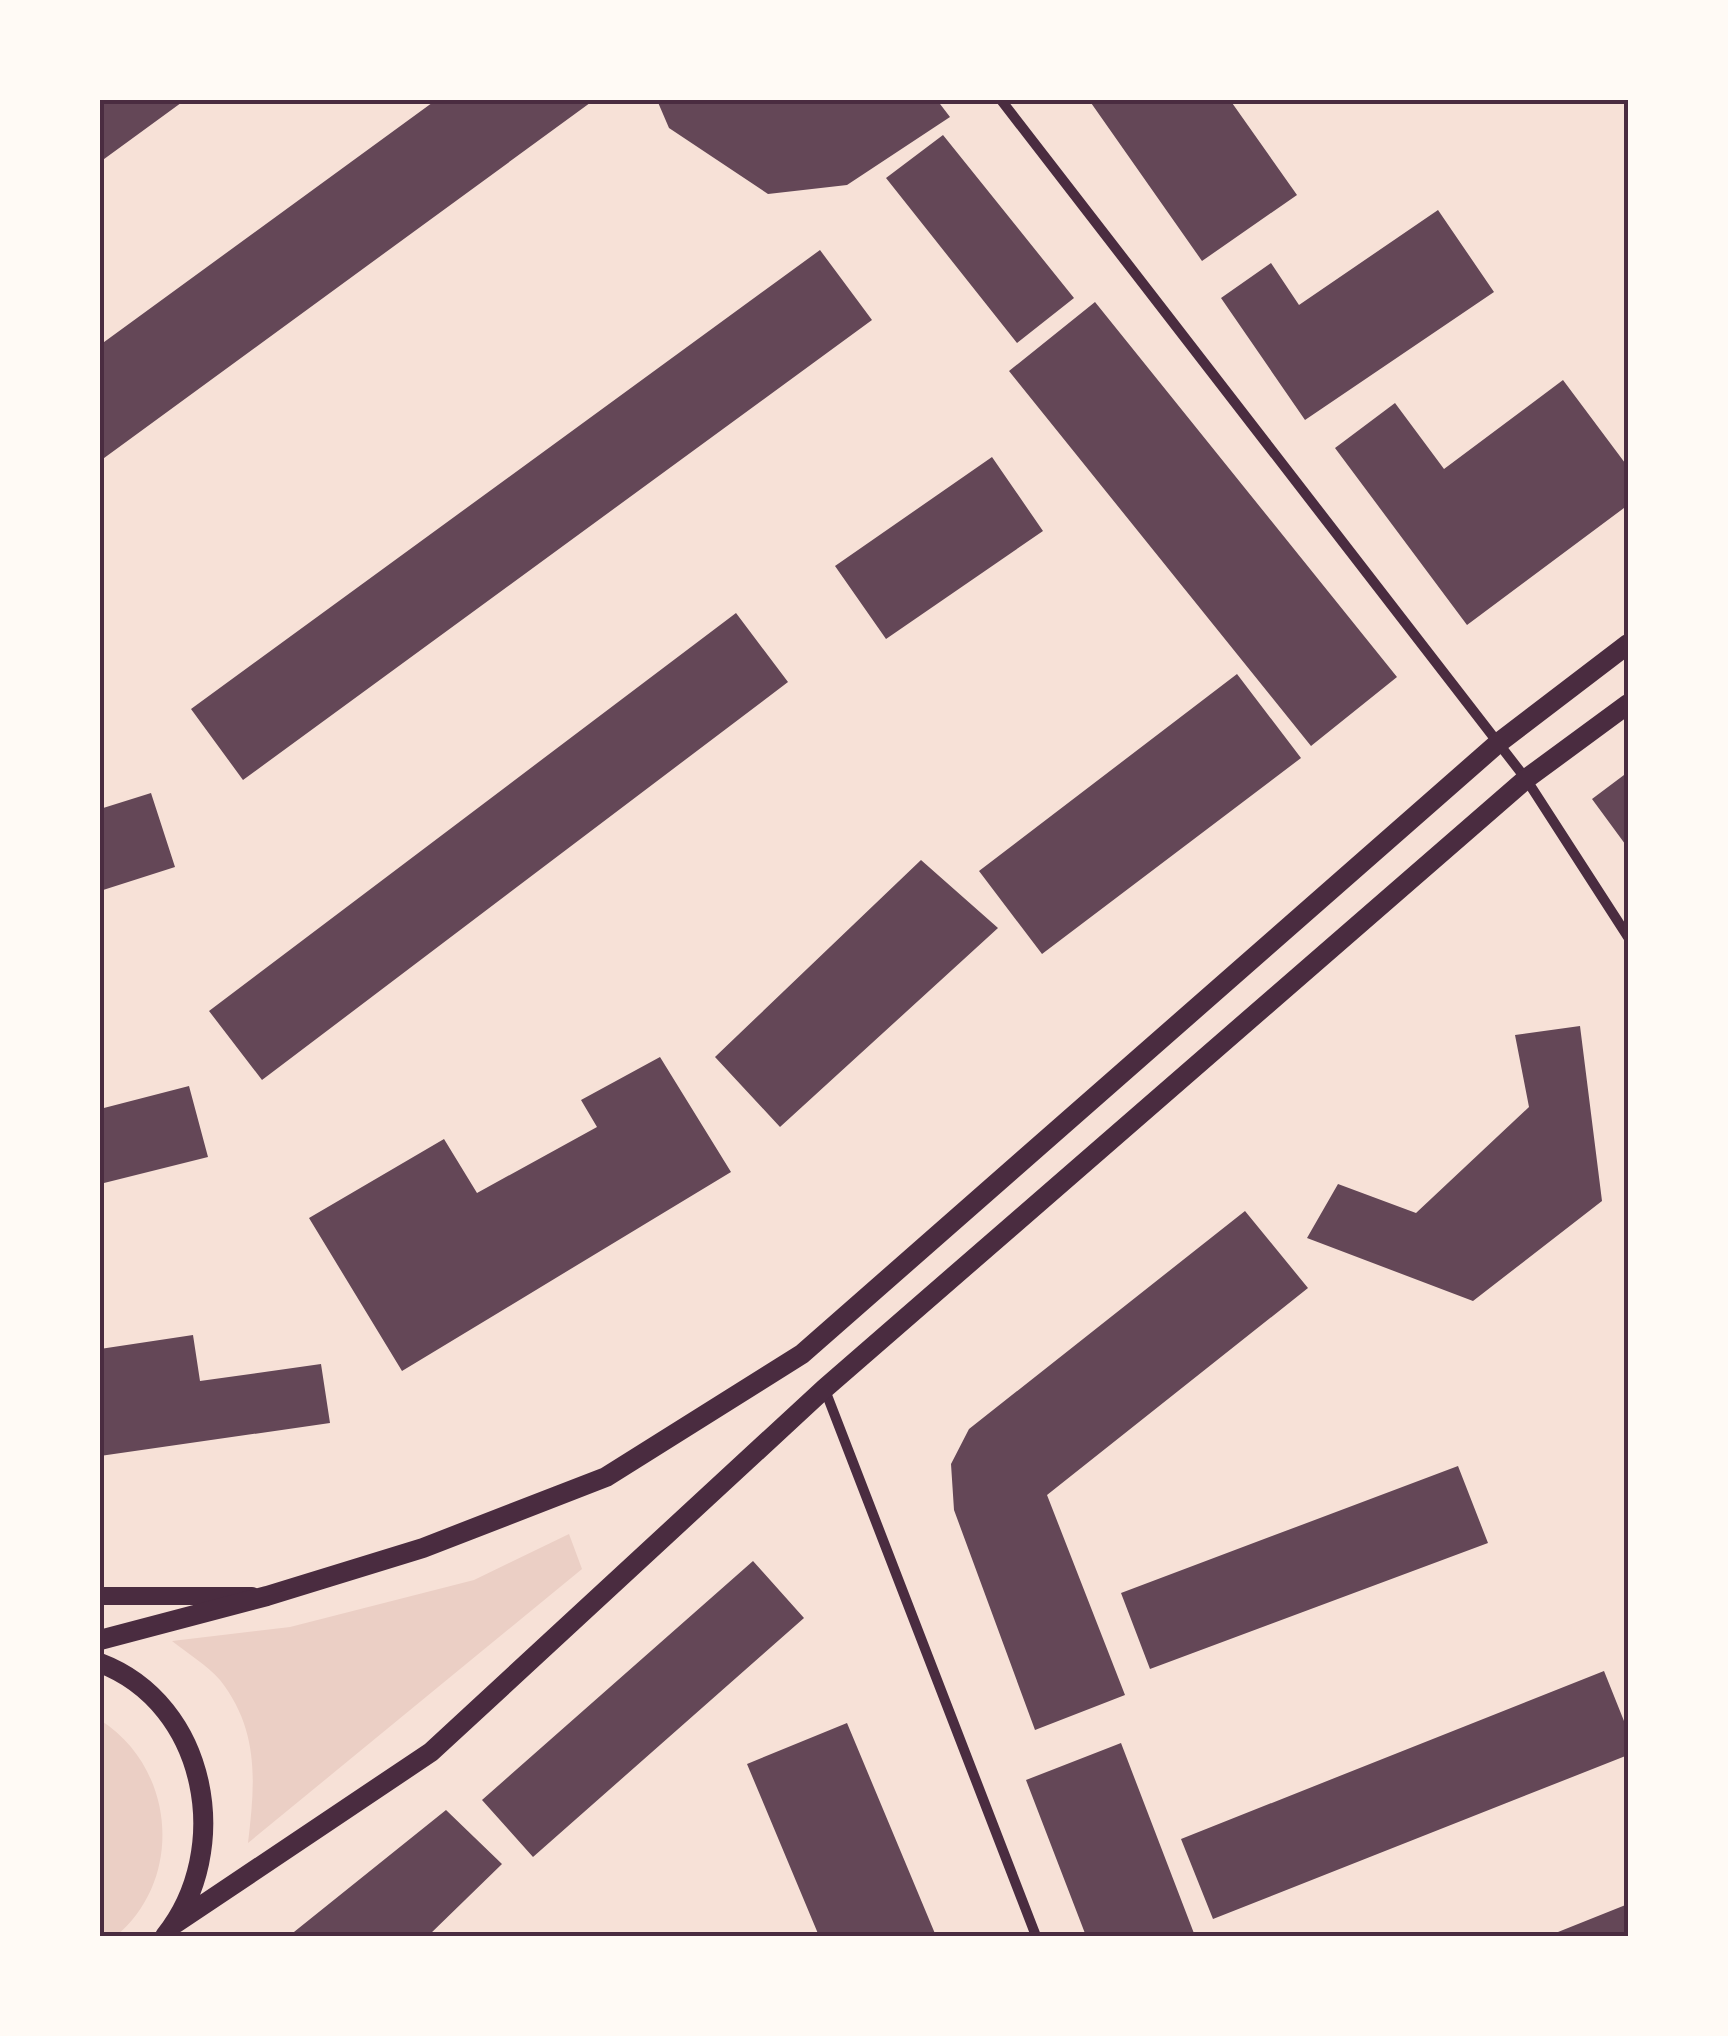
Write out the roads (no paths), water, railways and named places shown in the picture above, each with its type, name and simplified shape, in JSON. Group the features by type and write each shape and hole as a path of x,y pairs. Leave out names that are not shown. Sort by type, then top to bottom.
{"main road":[{"path":"100,1640 268,1596 423,1548 606,1478 802,1354 1497,744 1628,644"},
{"path":"171,1929 432,1752 824,1389 1526,779 1628,704"},
{"path":"100,1663 118,1670 162,1707 193,1757 206,1813 200,1870 171,1929"}],"street":[{"path":"1000,100 1526,779 1628,937"},
{"path":"824,1389 1036,1936"},
{"path":"100,1596 268,1596"}]}
